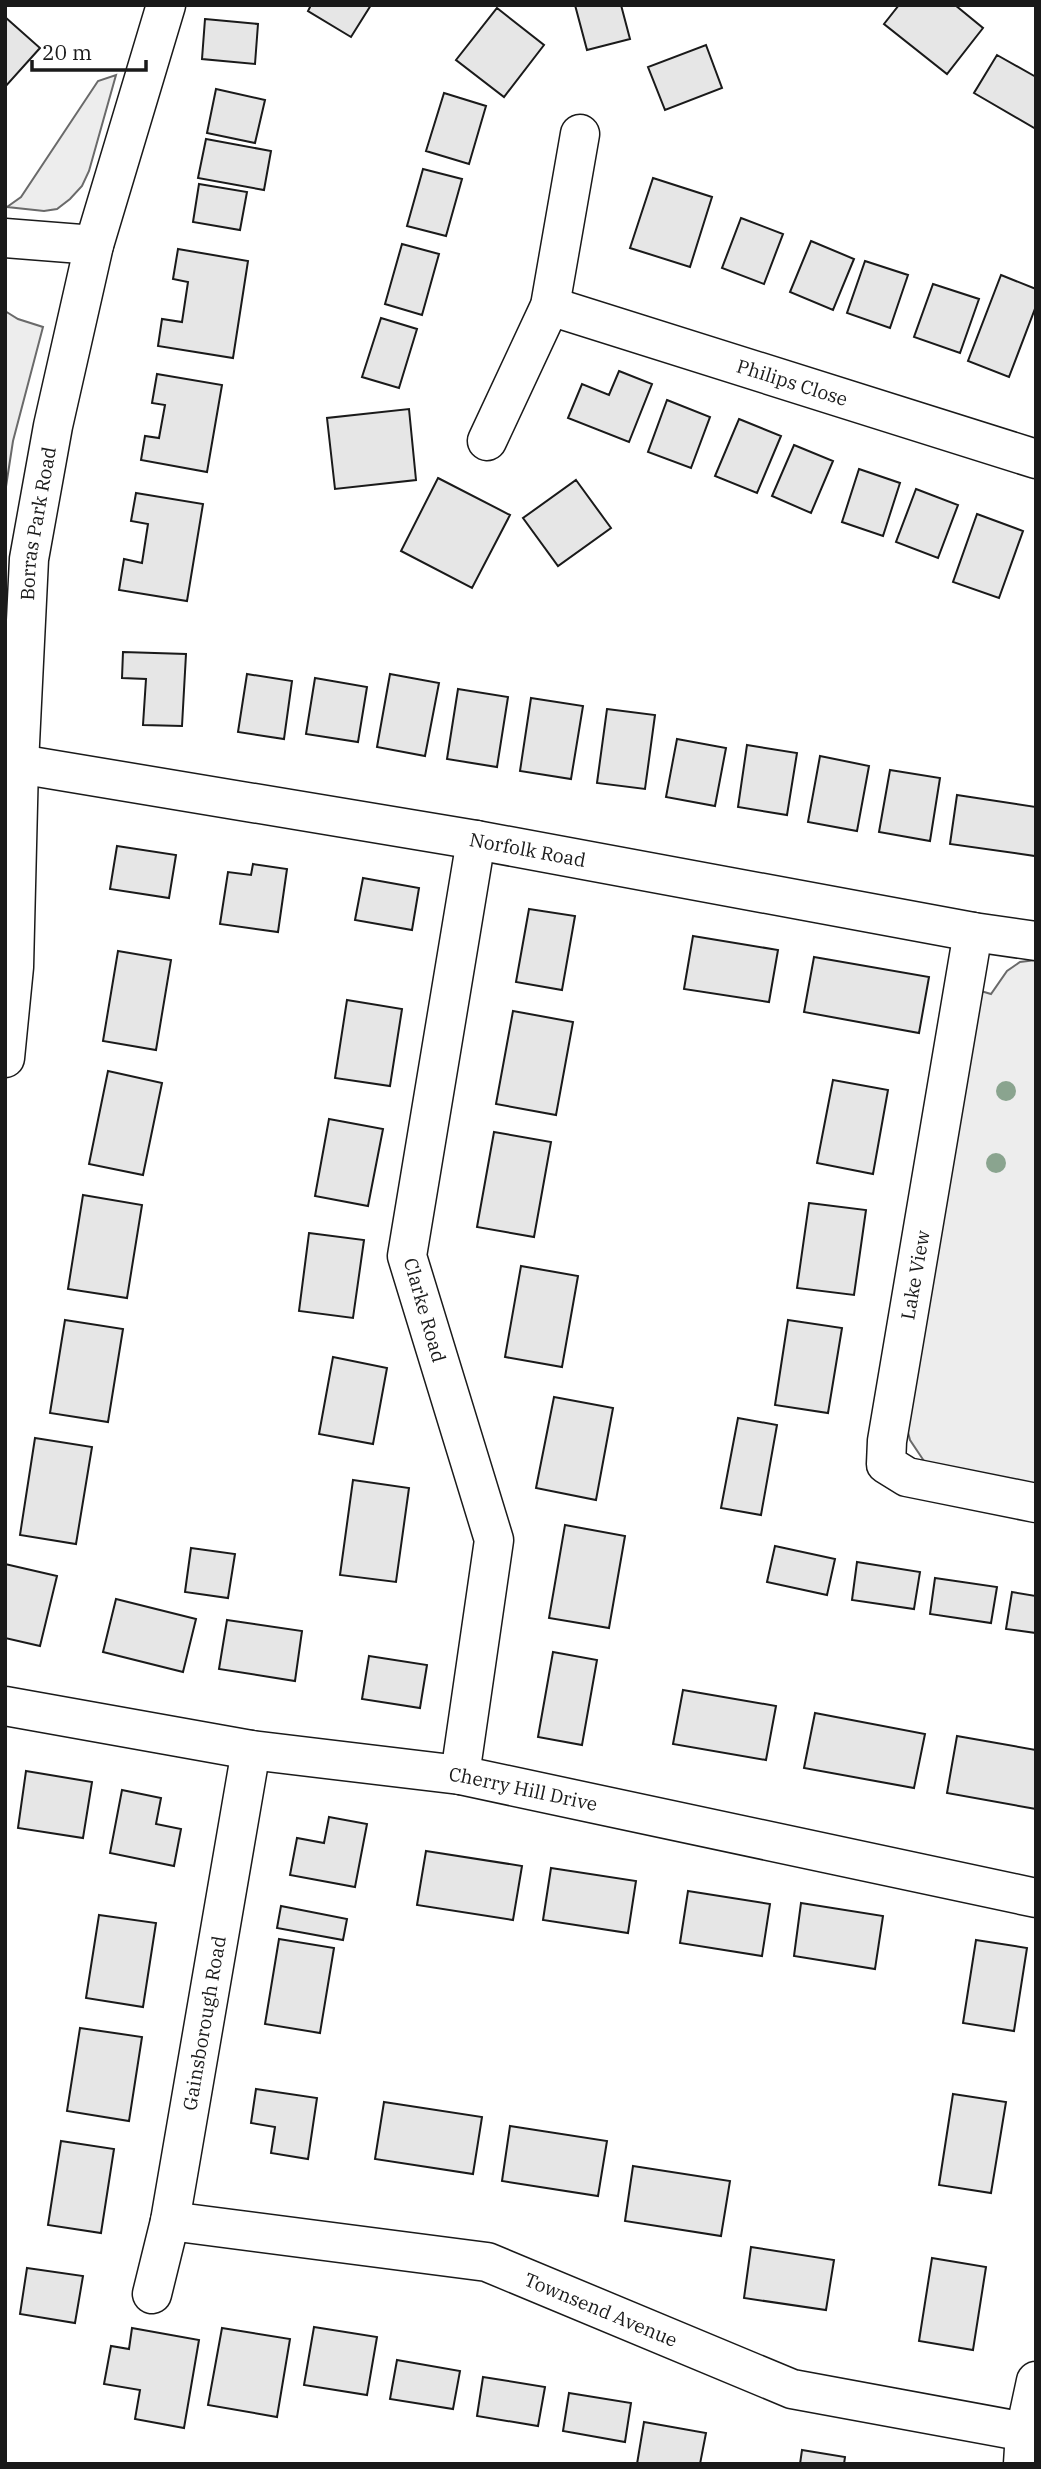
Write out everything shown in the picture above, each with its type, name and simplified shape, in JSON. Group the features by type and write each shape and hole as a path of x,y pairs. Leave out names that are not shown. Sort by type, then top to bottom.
{"street":[{"name":"Borras Park Road","path":"5,1058 14,967 12,765 29,559 53,426 94,245 166,5"},
{"path":"484,442 550,306 580,129"},
{"path":"5,238 94,245"},
{"name":"Philips Close","path":"550,306 1036,459"},
{"name":"Norfolk Road","path":"12,765 476,840 973,932 1036,941"},
{"name":"Clarke Road","path":"460,1775 494,1540 407,1256 476,840"},
{"name":"Lake View","path":"973,932 887,1441 886,1464 907,1477 1036,1503"},
{"name":"Cherry Hill Drive","path":"5,1706 251,1750 460,1775 1036,1898"},
{"name":"Gainsborough Road","path":"152,2294 170,2221 251,1750"},
{"name":"Townsend Avenue","path":"170,2221 487,2262 792,2389 1024,2448"},
{"path":"1024,2448 1036,2381"}],"shaded area":[{"path":"116,75 89,171 82,186 57,209 44,211 7,207 21,197 98,81"},
{"path":"5,311 18,319 43,327 13,441 5,493"},
{"path":"1036,960 1036,1493 926,1464 910,1440 906,1425 981,991 991,994 1007,971 1020,962"}],"building":[{"path":"311,5 371,5 351,37 308,11"},
{"path":"575,5 621,5 630,39 587,50"},
{"path":"899,5 955,5 983,28 947,74 884,24"},
{"path":"497,8 544,45 504,97 456,60"},
{"path":"5,17 40,48 5,87"},
{"path":"205,19 258,24 255,64 202,59"},
{"path":"706,45 722,88 665,110 648,67"},
{"path":"997,55 1036,77 1036,129 974,93"},
{"path":"216,89 265,100 255,143 207,133"},
{"path":"444,93 486,106 469,164 426,151"},
{"path":"206,139 271,151 264,190 198,178"},
{"path":"423,169 462,179 446,236 407,226"},
{"path":"653,178 712,197 690,267 630,248"},
{"path":"199,184 247,192 240,230 193,222"},
{"path":"741,218 783,234 764,284 722,268"},
{"path":"811,241 854,259 833,310 790,292"},
{"path":"402,244 439,254 422,315 385,304"},
{"path":"178,249 248,261 233,358 158,346 162,319 182,322 188,282 173,279"},
{"path":"865,261 908,275 890,328 847,313"},
{"path":"1001,275 1036,289 1036,306 1009,377 968,361"},
{"path":"933,284 979,299 960,353 914,337"},
{"path":"381,318 417,329 399,388 362,377"},
{"path":"619,371 652,384 629,442 568,418 582,384 609,395"},
{"path":"157,374 222,385 207,472 141,460 145,436 159,438 165,405 152,403"},
{"path":"667,400 710,417 691,468 648,452"},
{"path":"409,409 416,480 335,489 327,418"},
{"path":"739,419 781,436 757,493 715,476"},
{"path":"794,445 833,461 811,513 772,496"},
{"path":"859,469 900,483 883,536 842,522"},
{"path":"438,478 510,515 472,588 401,551"},
{"path":"576,480 611,528 558,566 523,518"},
{"path":"916,489 958,505 938,558 896,542"},
{"path":"136,493 203,504 187,601 119,590 124,559 142,563 148,524 131,521"},
{"path":"977,514 1023,531 999,598 953,582"},
{"path":"123,652 186,654 182,726 143,725 146,679 122,678"},
{"path":"247,674 292,681 284,739 238,732"},
{"path":"390,674 439,683 425,756 377,747"},
{"path":"315,678 367,687 358,742 306,734"},
{"path":"458,689 508,697 497,767 447,759"},
{"path":"531,698 583,706 571,779 520,771"},
{"path":"607,709 655,715 645,789 597,783"},
{"path":"677,739 726,748 715,806 666,797"},
{"path":"747,745 797,753 787,815 738,807"},
{"path":"820,756 869,766 857,831 808,822"},
{"path":"890,770 940,778 930,841 879,832"},
{"path":"957,795 1036,807 1035,856 950,844"},
{"path":"117,846 176,855 169,898 110,889"},
{"path":"253,864 287,869 278,932 220,924 228,872 251,875"},
{"path":"363,878 419,888 412,930 355,920"},
{"path":"529,909 575,916 562,990 516,982"},
{"path":"693,936 778,950 769,1002 684,989"},
{"path":"118,951 171,960 156,1050 103,1041"},
{"path":"814,957 929,977 919,1033 804,1012"},
{"path":"347,1000 402,1009 390,1086 335,1078"},
{"path":"513,1011 573,1022 556,1115 496,1104"},
{"path":"108,1071 162,1083 143,1175 89,1164"},
{"path":"833,1080 888,1090 873,1174 817,1163"},
{"path":"329,1119 383,1129 368,1206 315,1196"},
{"path":"494,1132 551,1142 534,1237 477,1227"},
{"path":"83,1195 142,1205 127,1298 68,1289"},
{"path":"809,1203 866,1210 854,1295 797,1288"},
{"path":"309,1233 364,1240 353,1318 299,1311"},
{"path":"521,1266 578,1276 562,1367 505,1357"},
{"path":"65,1320 123,1329 108,1422 50,1413"},
{"path":"788,1320 842,1328 828,1413 775,1405"},
{"path":"333,1357 387,1368 373,1444 319,1434"},
{"path":"554,1397 613,1408 596,1500 536,1488"},
{"path":"738,1418 777,1425 761,1515 721,1508"},
{"path":"35,1438 92,1447 76,1544 20,1535"},
{"path":"353,1480 409,1488 396,1582 340,1575"},
{"path":"565,1525 625,1536 609,1628 549,1618"},
{"path":"775,1546 835,1559 827,1595 767,1582"},
{"path":"191,1548 235,1554 228,1598 185,1592"},
{"path":"857,1562 920,1572 914,1609 852,1600"},
{"path":"5,1564 57,1576 40,1646 5,1638"},
{"path":"935,1578 997,1587 991,1623 930,1614"},
{"path":"1012,1592 1036,1596 1036,1633 1006,1629"},
{"path":"116,1599 196,1619 183,1672 103,1652"},
{"path":"227,1620 302,1631 295,1681 219,1669"},
{"path":"553,1652 597,1660 582,1745 538,1737"},
{"path":"369,1656 427,1665 420,1708 362,1699"},
{"path":"683,1690 776,1706 766,1760 673,1744"},
{"path":"815,1713 925,1734 914,1788 804,1768"},
{"path":"957,1736 1036,1750 1036,1809 947,1793"},
{"path":"26,1771 92,1782 83,1838 18,1828"},
{"path":"122,1790 161,1798 156,1824 181,1829 174,1866 110,1853"},
{"path":"329,1817 367,1824 355,1887 290,1875 297,1838 324,1843"},
{"path":"426,1851 522,1866 513,1920 417,1905"},
{"path":"551,1868 636,1881 628,1933 543,1920"},
{"path":"688,1891 770,1904 762,1956 680,1943"},
{"path":"801,1903 883,1916 875,1969 794,1956"},
{"path":"281,1906 347,1919 343,1940 277,1928"},
{"path":"99,1915 156,1923 143,2007 86,1998"},
{"path":"279,1939 334,1948 320,2033 265,2024"},
{"path":"976,1940 1027,1948 1014,2031 963,2023"},
{"path":"80,2028 142,2037 129,2121 67,2111"},
{"path":"256,2089 317,2098 308,2159 271,2153 275,2127 251,2123"},
{"path":"953,2094 1006,2102 991,2193 939,2185"},
{"path":"384,2102 482,2117 473,2174 375,2159"},
{"path":"510,2126 607,2141 598,2196 502,2181"},
{"path":"61,2141 114,2149 101,2233 48,2225"},
{"path":"633,2166 730,2181 721,2236 625,2221"},
{"path":"751,2247 834,2260 826,2310 744,2298"},
{"path":"932,2258 986,2267 973,2350 919,2341"},
{"path":"27,2268 83,2276 75,2323 20,2314"},
{"path":"314,2327 377,2337 367,2395 304,2385"},
{"path":"132,2328 199,2340 184,2428 135,2419 140,2390 104,2384 111,2346 129,2349"},
{"path":"222,2328 290,2339 277,2417 208,2405"},
{"path":"397,2360 460,2371 453,2409 390,2399"},
{"path":"483,2377 545,2387 538,2426 477,2416"},
{"path":"569,2393 631,2403 625,2442 563,2431"},
{"path":"644,2422 706,2433 700,2464 637,2464"},
{"path":"802,2450 845,2457 844,2464 800,2464"}]}
